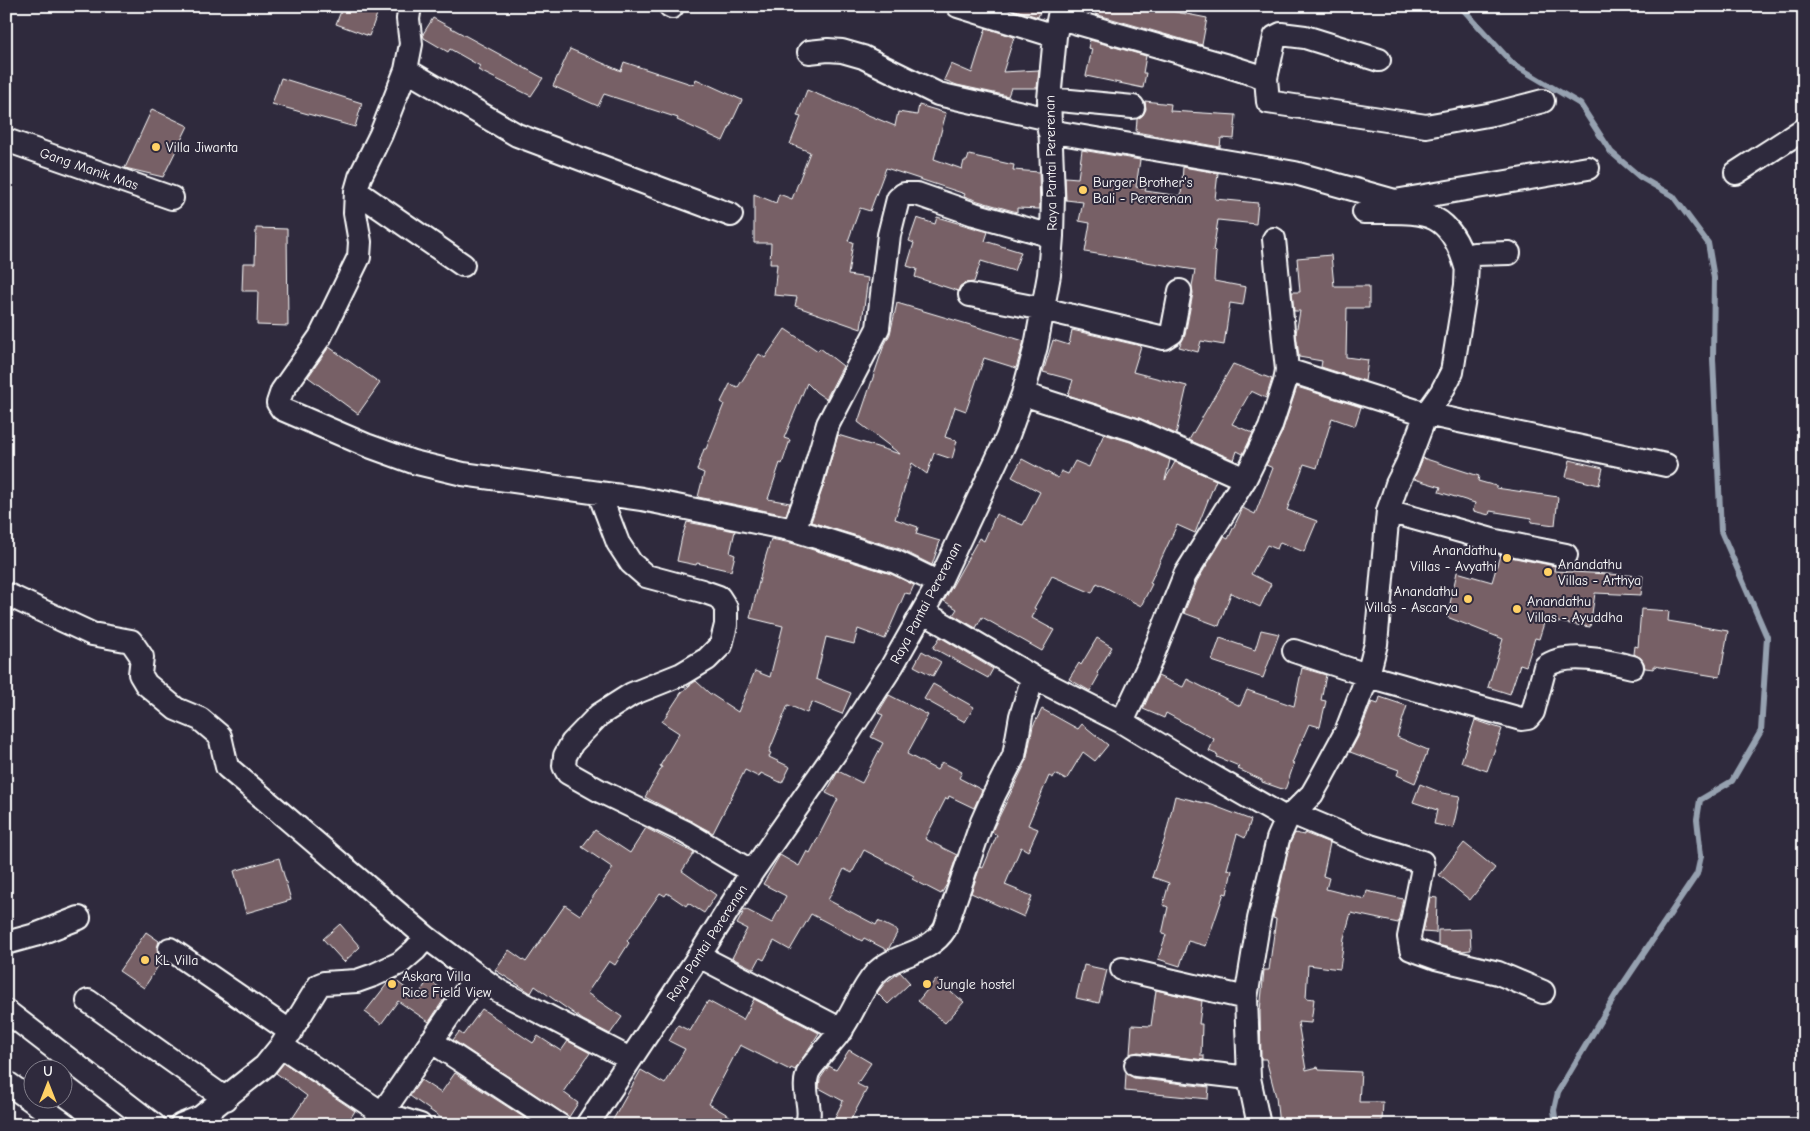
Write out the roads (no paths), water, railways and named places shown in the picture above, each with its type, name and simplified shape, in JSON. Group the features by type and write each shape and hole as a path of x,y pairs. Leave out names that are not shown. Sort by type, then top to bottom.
{"street":[{"path":"410,6 408,19 411,44 406,70 360,177 356,191 354,213 360,242 360,258 320,338 282,391 278,403 282,409 366,445 414,462 463,474 642,498 794,530 896,562 939,583"},
{"path":"958,6 1059,20 1266,78"},
{"name":"Raya Pantai Pererenan","path":"586,1125 700,956 752,872 842,743 892,666 939,583 1007,438 1023,394 1036,346 1043,309 1052,236 1053,194 1049,116 1059,20"},
{"path":"1379,60 1305,36 1281,34 1275,37 1266,78 1268,102 1426,126 1493,114 1543,101"},
{"path":"809,52 842,51 863,57 938,94 1049,116 1296,173 1395,201 1588,168"},
{"path":"406,70 518,135 731,215"},
{"path":"1049,116 1133,107"},
{"path":"1736,173 1804,129"},
{"name":"Gang Manik Mas","path":"6,140 172,198"},
{"path":"356,191 463,265"},
{"path":"794,530 812,480 828,424 878,328 889,235 898,199 904,194 917,194 974,214 1052,236"},
{"path":"1364,212 1419,214 1432,216 1440,220 1456,240 1466,267"},
{"path":"1122,722 1148,667 1185,575 1245,479 1270,428 1285,382 1287,370 1274,239"},
{"path":"1259,1125 1249,1078 1246,998 1259,919 1278,839 1289,816 1312,794 1320,780 1346,732 1368,675 1376,644 1388,511 1426,414 1441,393 1452,372 1469,256 1474,254 1509,254"},
{"path":"970,295 1043,309 1156,338 1164,338 1172,333 1180,291"},
{"path":"1287,370 1426,414 1666,465"},
{"path":"1023,394 1134,430 1245,479"},
{"path":"599,493 618,542 631,563 646,576 718,597 726,608 726,625 721,645 707,659 682,674 632,694 599,715 572,743 564,756 564,766 568,773 600,791 685,832 752,872"},
{"path":"1388,511 1520,547 1566,555"},
{"path":"6,594 92,634 131,641 142,657 140,674 146,684 176,708 200,720 220,736 228,767 426,937 499,991 630,1059"},
{"path":"923,612 1033,678 1122,722 1193,765 1289,816 1422,862 1423,868 1409,937 1411,949 1436,958 1498,974 1543,992"},
{"path":"1294,651 1368,675 1521,719 1528,718 1533,712 1545,667 1550,663 1564,659 1606,660 1632,667"},
{"path":"806,1125 809,1120 809,1109 804,1090 807,1074 822,1052 842,1030 863,990 886,964 932,945 945,930 982,822 1014,756 1021,716 1033,678"},
{"path":"6,943 35,935 79,918"},
{"path":"182,1125 201,1117 226,1099 265,1066 287,1038 319,985 330,982 362,981 400,963 426,937"},
{"path":"170,949 287,1038 289,1052 378,1119 420,1125"},
{"path":"700,956 842,1030"},
{"path":"1122,969 1246,998"},
{"path":"378,1119 477,975"},
{"path":"88,1001 226,1099"},
{"path":"6,1011 154,1125"},
{"path":"431,1041 559,1125"},
{"path":"1136,1065 1249,1078"},
{"path":"6,1082 66,1125"}],"waterway":[{"path":"1460,6 1513,64 1580,104 1611,152 1640,177 1673,196 1708,243 1714,278 1713,359 1721,531 1767,637 1761,731 1732,781 1700,800 1697,819 1701,856 1697,874 1615,996 1558,1092 1554,1110 1556,1125"}],"place":[{"name":"Villa Jiwanta","path":"156,147"},
{"name":"Burger Brother's Bali - Pererenan","path":"1083,190"},
{"name":"Anandathu Villas - Avyathi","path":"1507,558"},
{"name":"Anandathu Villas - Arthya","path":"1548,572"},
{"name":"Anandathu Villas - Ascarya","path":"1468,599"},
{"name":"Anandathu Villas - Ayuddha","path":"1517,609"},
{"name":"KL Villa","path":"145,960"},
{"name":"Askara Villa Rice Field View","path":"392,984"},
{"name":"Jungle hostel","path":"927,984"}]}
